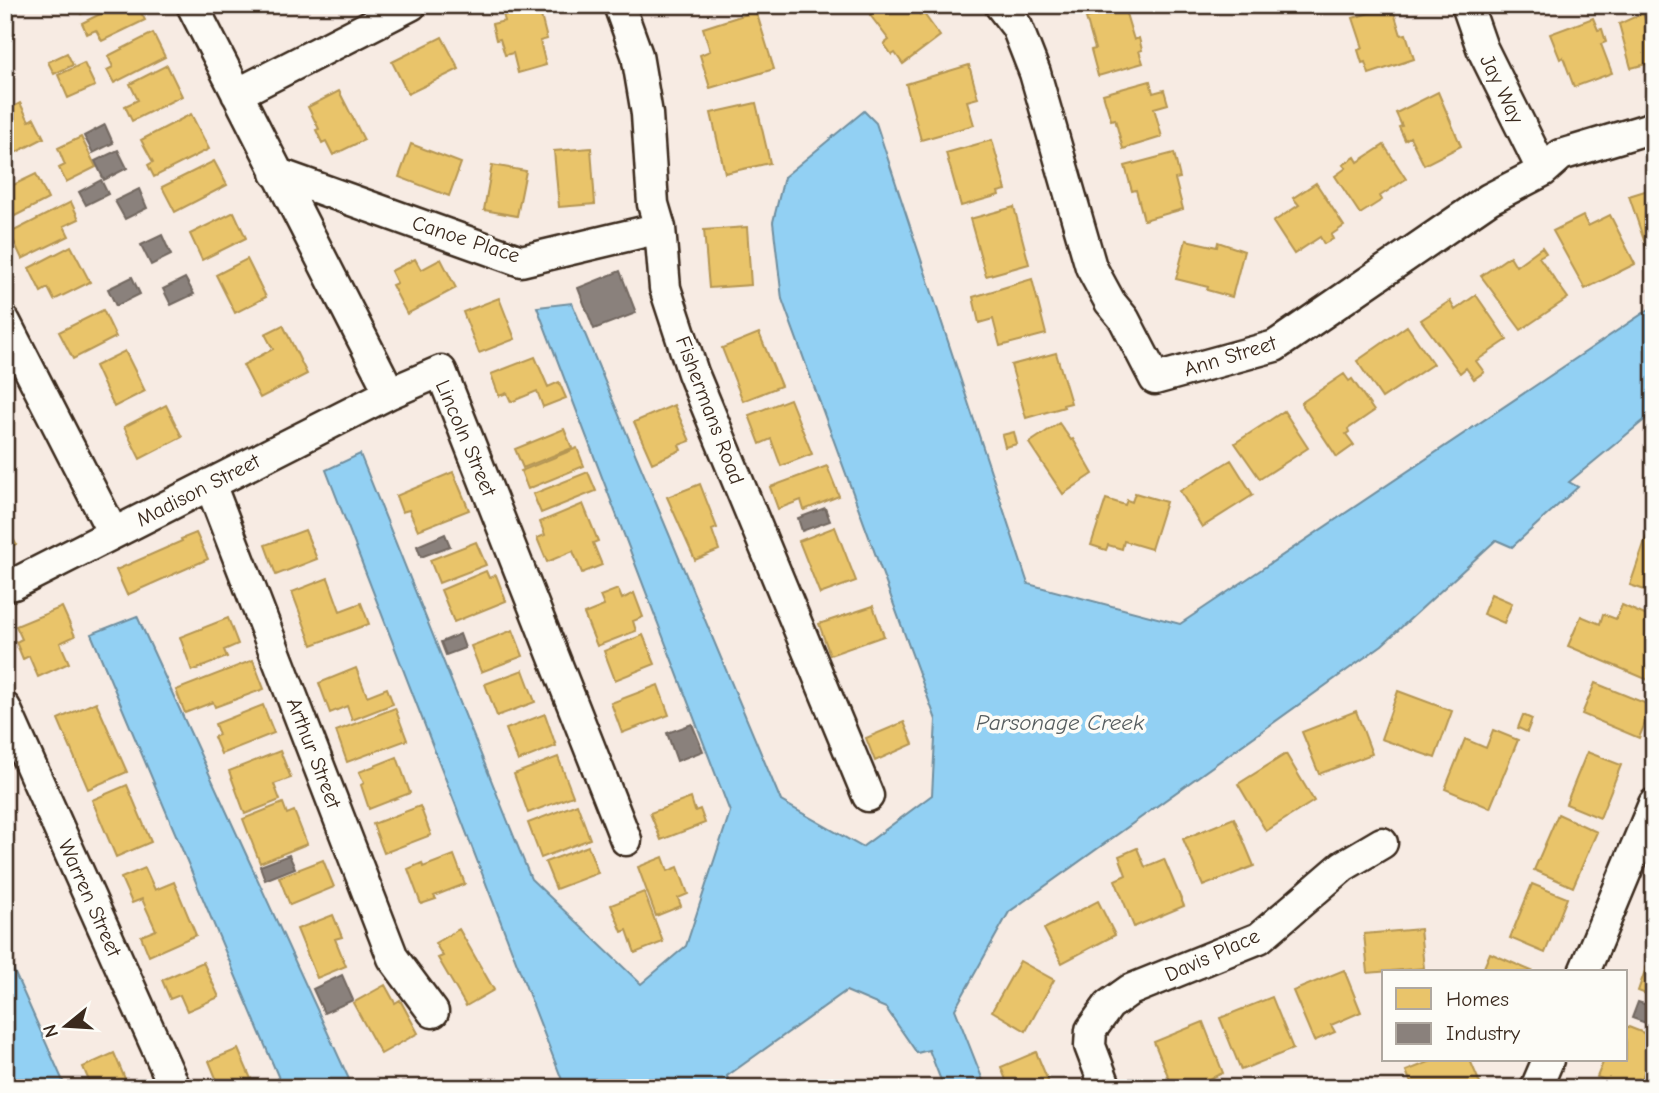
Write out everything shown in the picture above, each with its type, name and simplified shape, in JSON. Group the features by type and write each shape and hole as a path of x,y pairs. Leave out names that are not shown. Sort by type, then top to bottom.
{"street":[{"path":"192,5 390,393"},
{"path":"237,94 411,5"},
{"name":"Fishermans Road","path":"619,5 637,55 647,114 653,204 660,228 665,288 693,373 868,796"},
{"name":"Ann Street","path":"1000,5 1017,27 1035,73 1091,267 1110,302 1124,318 1155,379 1275,346 1489,199 1543,171 1561,155 1654,127"},
{"name":"Jay Way","path":"1467,5 1482,48 1543,171"},
{"name":"Canoe Place","path":"276,173 521,261 660,228"},
{"path":"5,322 113,533"},
{"name":"Lincoln Street","path":"390,393 441,371 626,840"},
{"name":"Madison Street","path":"5,585 14,584 390,393"},
{"name":"Arthur Street","path":"210,484 393,958 433,1012"},
{"name":"Warren Street","path":"5,708 175,1088"},
{"path":"1585,970 1654,804"},
{"name":"Davis Place","path":"1106,1088 1090,1046 1091,1030 1110,1005 1130,990 1259,937 1343,866 1382,844"},
{"path":"1536,1088 1547,1062"}],"water":[{"name":"Parsonage Creek","path":"864,111 876,123 1028,584 1180,624 1654,306 1654,412 1569,482 1578,487 1512,547 1496,540 1382,645 1009,912 955,1009 986,1088 944,1088 929,1050 917,1053 886,1008 846,991 727,1076 731,1088 549,1088 562,1080 326,470 360,454 531,879 641,984 686,946 730,812 537,307 572,303 781,801 862,847 932,795 936,720 782,299 773,222 784,177"},
{"path":"137,616 353,1088 283,1088 91,634"},
{"path":"5,951 66,1088 18,1088 5,1060"}],"building: Homes":[{"path":"77,5 101,5 81,14"},
{"path":"118,5 137,5 145,20 102,41 96,30 87,34 82,23"},
{"path":"500,5 530,5 532,14 540,12 547,39 540,41 546,65 518,73 513,53 505,55 500,39 496,40 492,24 505,21"},
{"path":"883,5 913,5 921,16 924,14 940,36 903,64 884,44 889,40 870,15"},
{"path":"1392,6 1401,35 1406,34 1414,59 1369,74 1358,50 1363,48 1353,18"},
{"path":"1124,7 1134,40 1139,38 1143,63 1098,76 1091,50 1095,49 1086,18"},
{"path":"756,11 774,69 710,88 700,55 710,51 703,28"},
{"path":"1643,13 1645,19 1654,16 1654,62 1631,68 1619,24"},
{"path":"1593,18 1598,30 1602,29 1606,42 1601,44 1612,73 1574,87 1563,57 1560,59 1550,34"},
{"path":"153,33 165,57 114,83 107,70 113,67 108,56"},
{"path":"442,37 459,69 408,94 392,62"},
{"path":"67,53 73,65 54,74 48,62"},
{"path":"84,63 95,86 68,98 58,75"},
{"path":"167,65 182,96 132,121 125,106 138,100 130,84"},
{"path":"969,65 978,98 967,101 974,125 921,140 906,84"},
{"path":"5,74 12,86 5,90"},
{"path":"1150,81 1153,93 1164,90 1168,104 1154,108 1162,137 1123,149 1115,119 1111,120 1103,94"},
{"path":"339,91 364,140 333,155 326,141 322,143 316,130 319,129 308,107"},
{"path":"1438,92 1461,146 1424,165 1410,137 1405,140 1396,113"},
{"path":"20,103 29,121 34,118 44,138 5,158 5,111"},
{"path":"756,103 770,163 725,173 711,113"},
{"path":"191,114 209,149 154,177 148,165 153,162 141,140"},
{"path":"81,137 96,167 66,182 59,168 65,165 58,148"},
{"path":"992,140 1006,190 998,192 999,195 961,206 946,153"},
{"path":"411,144 461,163 449,196 399,177"},
{"path":"1384,145 1406,179 1380,196 1382,200 1360,214 1335,176 1346,168 1343,165 1355,157 1358,162"},
{"path":"591,148 595,204 559,207 554,151"},
{"path":"1174,153 1180,178 1175,179 1183,209 1144,220 1136,190 1132,191 1125,166"},
{"path":"214,161 227,185 175,212 162,187"},
{"path":"492,165 526,171 517,216 484,210"},
{"path":"36,174 48,199 5,221 5,189"},
{"path":"1316,183 1344,226 1331,235 1333,239 1324,244 1320,237 1294,254 1273,222 1299,205 1293,198"},
{"path":"1654,188 1654,256 1650,258 1629,196"},
{"path":"71,202 79,219 64,226 69,236 22,259 10,233"},
{"path":"1014,207 1029,264 986,276 970,219"},
{"path":"234,212 246,238 202,260 190,234"},
{"path":"1610,215 1635,264 1585,289 1553,231 1583,216 1588,226"},
{"path":"747,227 751,285 709,288 704,230"},
{"path":"1186,240 1217,247 1218,242 1244,251 1232,297 1207,290 1208,287 1176,279"},
{"path":"71,246 90,282 54,300 48,288 41,292 29,268"},
{"path":"1542,247 1546,253 1539,257 1568,298 1521,330 1481,276 1510,256 1516,266"},
{"path":"247,259 266,297 235,313 216,275"},
{"path":"415,259 421,270 441,259 456,288 407,314 392,285 397,283 391,271"},
{"path":"1032,279 1046,334 1000,346 993,319 979,323 973,297"},
{"path":"1476,295 1507,340 1476,361 1484,372 1474,379 1466,368 1460,373 1421,320 1450,301 1455,310"},
{"path":"499,298 515,339 479,353 463,312"},
{"path":"103,310 116,337 73,359 59,332"},
{"path":"283,325 307,374 260,398 243,365 273,349 265,334"},
{"path":"1407,326 1433,364 1382,398 1357,361"},
{"path":"759,333 781,386 743,401 722,348"},
{"path":"125,351 145,391 114,407 95,366"},
{"path":"1056,353 1071,403 1026,418 1011,365"},
{"path":"535,357 548,387 559,382 566,398 543,407 537,391 511,402 507,393 499,396 491,374"},
{"path":"1344,374 1349,381 1352,379 1374,411 1348,429 1346,434 1354,445 1337,457 1301,403"},
{"path":"790,399 812,454 781,466 771,439 760,444 749,415"},
{"path":"166,405 182,437 140,459 124,427"},
{"path":"674,405 690,441 679,445 681,450 652,463 634,422"},
{"path":"1284,411 1308,448 1260,479 1235,443"},
{"path":"1059,423 1071,440 1073,439 1093,474 1063,494 1029,443"},
{"path":"564,429 572,448 523,468 515,449"},
{"path":"1014,432 1017,444 1005,447 1002,435"},
{"path":"577,448 584,466 528,489 521,471"},
{"path":"1231,460 1253,495 1202,527 1180,491"},
{"path":"827,466 839,496 804,510 801,500 778,509 770,487"},
{"path":"453,472 469,510 418,530 409,510 402,512 396,496"},
{"path":"588,472 596,491 541,513 533,494"},
{"path":"700,484 717,528 712,530 719,550 695,560 667,497"},
{"path":"1135,493 1166,502 1151,549 1124,541 1122,549 1108,545 1106,550 1091,545 1106,499 1125,505 1127,500 1132,502"},
{"path":"583,504 598,541 593,543 602,565 582,573 573,551 547,562 537,538 545,535 540,522"},
{"path":"5,524 16,544 5,549"},
{"path":"835,527 856,581 820,594 799,541"},
{"path":"1649,529 1654,531 1654,593 1630,585"},
{"path":"305,530 317,559 276,575 265,545"},
{"path":"196,533 208,559 127,595 116,570"},
{"path":"476,542 486,565 439,583 430,560"},
{"path":"486,571 489,578 496,575 506,601 454,622 441,590"},
{"path":"328,578 340,611 361,603 369,624 312,645 292,592"},
{"path":"618,589 622,599 634,593 643,617 633,621 636,631 597,646 584,614 604,606 600,596"},
{"path":"1491,594 1512,603 1504,623 1483,614"},
{"path":"1622,605 1654,619 1654,638 1648,649 1654,652 1653,682 1568,646 1581,616 1600,624 1603,614 1616,619"},
{"path":"873,606 884,636 830,655 819,624"},
{"path":"62,607 75,636 60,643 69,663 38,677 29,656 23,659 16,642 22,639 16,626"},
{"path":"228,618 238,644 224,650 227,657 192,671 180,637"},
{"path":"513,630 523,656 481,672 471,646"},
{"path":"643,635 655,664 615,680 604,651"},
{"path":"253,660 264,689 215,707 213,702 185,713 176,690"},
{"path":"356,668 367,696 387,688 393,704 352,720 347,706 330,713 319,683"},
{"path":"523,670 535,702 497,716 485,684"},
{"path":"1595,683 1652,706 1639,738 1582,714"},
{"path":"658,685 669,715 622,733 611,703"},
{"path":"1398,691 1452,711 1435,758 1381,739"},
{"path":"96,702 127,772 88,789 58,719"},
{"path":"263,705 274,733 221,754 214,737 219,735 215,724"},
{"path":"395,708 407,740 347,762 336,731"},
{"path":"1356,711 1372,754 1319,774 1302,732"},
{"path":"545,714 556,746 518,761 506,729"},
{"path":"1523,715 1532,719 1527,732 1518,728"},
{"path":"904,722 913,744 875,761 866,738"},
{"path":"1493,730 1518,740 1490,808 1445,789 1465,739 1486,748"},
{"path":"280,751 291,778 274,784 280,800 245,814 229,771"},
{"path":"1587,752 1621,765 1600,818 1566,804"},
{"path":"1286,754 1314,801 1266,831 1238,784"},
{"path":"397,757 410,793 369,809 359,772"},
{"path":"558,757 573,796 528,813 514,774"},
{"path":"127,785 151,842 116,857 92,800"},
{"path":"691,798 695,811 700,809 705,823 661,840 650,813"},
{"path":"283,803 287,814 294,811 307,844 260,863 243,819"},
{"path":"577,804 590,839 541,858 528,823"},
{"path":"420,806 431,835 384,853 373,824"},
{"path":"1558,814 1597,832 1573,887 1534,870"},
{"path":"1234,818 1254,866 1203,886 1183,839"},
{"path":"588,846 598,873 556,889 545,862"},
{"path":"1137,848 1145,867 1164,859 1184,906 1134,927 1115,880 1126,875 1119,856"},
{"path":"454,855 465,884 421,904 408,869 422,863 423,867"},
{"path":"663,857 668,871 678,867 688,894 678,898 681,906 656,916 638,867"},
{"path":"323,860 334,887 290,905 279,877"},
{"path":"145,868 155,890 174,882 196,935 149,956 141,936 156,930 142,899 132,903 121,878"},
{"path":"1532,884 1567,898 1545,953 1510,938"},
{"path":"644,892 663,942 635,953 627,930 622,932 611,905"},
{"path":"1098,901 1115,935 1062,963 1044,929"},
{"path":"333,915 342,937 335,939 346,966 317,978 297,929"},
{"path":"459,929 494,990 466,1006 438,958 443,956 435,943"},
{"path":"1420,929 1424,968 1368,973 1364,934"},
{"path":"1490,953 1529,970 1483,970"},
{"path":"1020,961 1054,980 1026,1031 992,1011"},
{"path":"203,962 219,997 187,1011 180,995 170,999 162,980"},
{"path":"1647,965 1654,967 1654,997 1638,991"},
{"path":"1344,970 1361,1012 1331,1025 1335,1032 1314,1041 1293,991"},
{"path":"385,985 395,1003 400,1000 418,1033 381,1054 353,1003"},
{"path":"1272,997 1293,1049 1241,1070 1220,1018"},
{"path":"1203,1022 1223,1073 1188,1088 1173,1088 1154,1042"},
{"path":"1628,1027 1654,1037 1654,1048 1638,1088 1625,1088 1597,1077 1603,1062 1628,1062"},
{"path":"238,1049 255,1088 220,1088 209,1061"},
{"path":"1036,1052 1051,1088 1009,1088 1001,1067"},
{"path":"114,1053 129,1088 92,1088 83,1067"},
{"path":"1429,1062 1471,1062 1482,1088 1413,1088 1406,1071"}],"building: Industry":[{"path":"105,125 113,143 93,153 84,136"},
{"path":"118,150 127,168 104,180 95,161"},
{"path":"101,180 108,194 86,205 79,192"},
{"path":"139,189 147,208 125,219 115,201"},
{"path":"162,235 171,255 151,265 141,245"},
{"path":"620,271 636,313 594,329 578,288"},
{"path":"132,277 140,294 116,306 108,289"},
{"path":"185,278 194,294 171,305 163,289"},
{"path":"825,508 830,521 802,531 798,518"},
{"path":"445,534 450,546 421,557 417,546"},
{"path":"460,634 465,648 446,655 441,642"},
{"path":"692,724 703,751 677,761 667,733"},
{"path":"289,855 295,868 265,880 260,866"},
{"path":"342,975 353,1000 324,1013 313,989"},
{"path":"1638,1002 1654,1007 1654,1026 1632,1018"}]}
